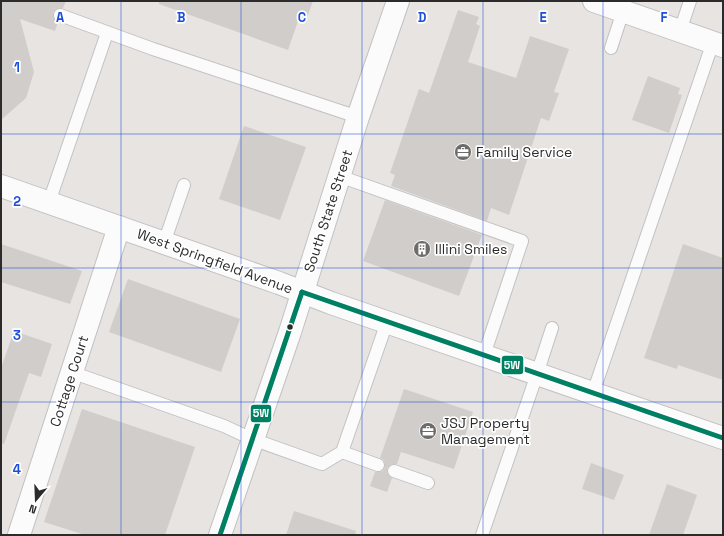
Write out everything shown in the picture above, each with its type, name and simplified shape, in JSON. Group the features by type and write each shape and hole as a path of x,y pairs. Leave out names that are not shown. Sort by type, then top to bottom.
{"main road":[{"name":"South State Street","path":"220,535 302,292 358,117 398,1"},
{"path":"594,1 718,44"},
{"name":"West Springfield Avenue","path":"1,186 387,322 723,438"},
{"name":"Cottage Court","path":"19,535 118,226"}],"lane":[{"path":"680,31 690,1"},
{"path":"611,48 623,11"},
{"path":"60,15 107,33 358,117"},
{"path":"49,202 107,33"},
{"path":"592,393 718,44"},
{"path":"339,176 522,241 484,355"},
{"path":"164,243 184,185"},
{"path":"71,372 224,426 252,439 322,464 342,452 387,322"},
{"path":"482,535 538,374 552,328"},
{"path":"342,452 378,465"},
{"path":"394,471 428,483"}],"building":[{"path":"1,1 66,1 63,8 58,8 53,12 53,17 58,22 55,31 20,19 34,72 26,98 1,120"},
{"path":"159,1 313,1 305,23 298,21 288,50 159,4"},
{"path":"458,10 479,17 476,24 480,26 468,62 516,78 530,36 569,49 554,92 559,93 549,121 541,118 509,215 491,208 487,221 391,186 395,175 390,173 419,89 429,93"},
{"path":"648,76 680,88 678,94 682,95 669,133 632,120"},
{"path":"244,126 306,147 280,220 219,199"},
{"name":"Illini Smiles","path":"385,200 482,235 459,296 363,261"},
{"path":"1,244 82,271 70,304 1,282"},
{"path":"683,244 723,258 723,380 678,365 677,369 644,358"},
{"path":"128,279 240,319 221,372 109,332"},
{"path":"14,331 52,344 41,377 29,373 4,444 1,443 1,368"},
{"name":"JSJ Property Management","path":"404,389 473,412 454,469 401,452 397,464 392,464 387,468 387,473 392,478 387,492 370,486 375,472 383,471 385,467 384,460 380,458"},
{"path":"82,409 195,447 165,535 85,535 44,522"},
{"path":"591,463 624,475 614,500 582,489"},
{"path":"667,484 697,495 683,535 649,535"},
{"path":"294,511 356,531 355,535 286,535"}],"transit line":[{"name":"5W","path":"302,292 723,438"},
{"name":"5W","path":"220,535 302,292"}],"place":[{"name":"Family Service","path":"463,152"},
{"name":"Illini Smiles","path":"422,249"},
{"name":"JSJ Property Management","path":"428,431"}]}
